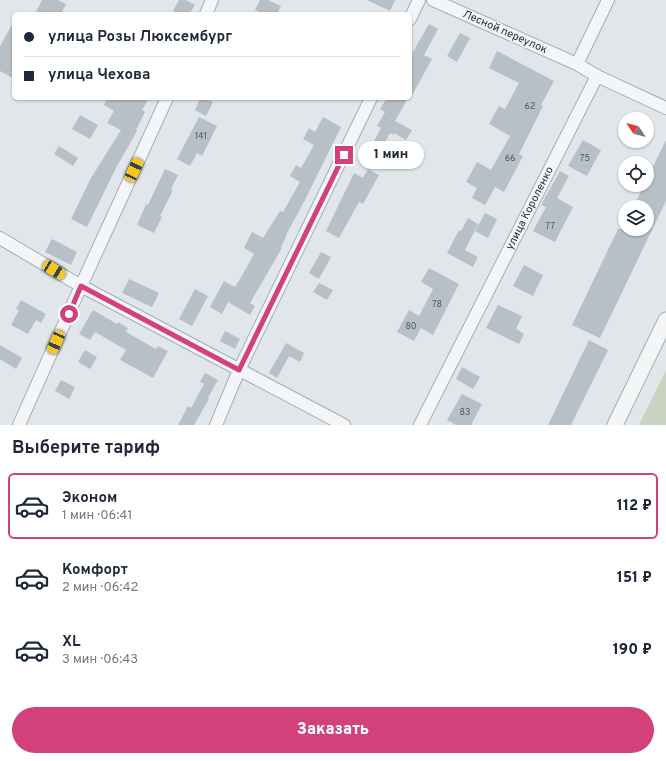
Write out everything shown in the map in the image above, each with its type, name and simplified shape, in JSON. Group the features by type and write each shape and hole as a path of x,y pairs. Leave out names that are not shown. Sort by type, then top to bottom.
{"street":[{"path":"207,12 212,0"},
{"path":"412,15 419,0"},
{"name":"Лесной переулок","path":"433,0 577,64"},
{"path":"608,0 577,64 597,76 666,108"},
{"name":"улица Короленко","path":"420,425 597,76"},
{"path":"19,425 166,100"},
{"path":"216,425 239,370 370,100"},
{"path":"0,238 81,286 344,425"},
{"path":"615,425 666,320"}],"green space":[{"path":"666,370 666,425 639,425"}],"building":[{"path":"42,0 58,0 66,4 62,12 36,12"},
{"path":"179,0 186,0 195,5 190,12 173,11"},
{"path":"260,0 268,0 281,6 278,12 259,12 255,10"},
{"path":"367,0 395,0 390,11"},
{"path":"429,24 438,29 424,55 432,59 412,95 412,54"},
{"path":"12,25 12,78 0,71 0,46"},
{"path":"460,33 470,38 457,62 447,56"},
{"path":"497,51 554,81 541,105 543,106 519,154 523,156 504,192 495,187 485,205 472,198 477,188 466,182 477,162 491,170 510,136 489,124 499,106 505,109 519,83 489,68"},
{"path":"106,100 148,100 142,110 145,112 136,130 137,131 117,166 87,227 71,219 91,178 121,130 107,123 114,111 104,105"},
{"path":"199,100 209,100 213,102 206,116 195,110"},
{"path":"386,100 407,100 395,121 412,130 406,140 394,133 393,135 390,133 375,161 366,156 381,128 377,126 385,112 380,109"},
{"path":"80,115 98,125 90,139 72,129"},
{"path":"199,117 217,126 202,156 197,153 190,166 177,159"},
{"path":"323,117 341,127 286,235 281,247 282,248 250,303 255,306 250,315 228,302 222,314 210,307 224,281 235,287 244,272 254,254 244,248 252,232 263,238 280,211 283,212 300,182 290,176 296,165 301,168 314,145 303,139 309,128 315,132"},
{"path":"583,140 601,150 587,176 568,166"},
{"path":"666,140 666,201 654,226 654,200 636,200 640,192 654,192 654,165"},
{"path":"59,146 78,158 73,166 54,154"},
{"path":"165,169 178,175 171,189 173,190 160,216 162,217 154,233 137,225 146,204 148,205"},
{"path":"368,169 379,175 363,204 359,202 339,238 326,231 354,173 363,178"},
{"path":"560,171 569,176 557,198 573,207 555,242 533,231 546,207 541,205"},
{"path":"485,213 497,219 488,238 475,231"},
{"path":"468,218 478,224 465,250 478,257 473,267 447,253 459,230 461,231"},
{"path":"618,229 618,236 649,236 600,338 572,325"},
{"path":"52,239 77,252 71,265 45,252"},
{"path":"321,252 331,257 319,279 309,273"},
{"path":"524,265 543,275 533,296 513,286"},
{"path":"429,268 459,284 433,335 421,328 414,341 397,332 409,310 419,316 433,289 421,282"},
{"path":"129,279 159,293 152,307 122,293"},
{"path":"319,283 333,290 327,300 313,292"},
{"path":"195,289 208,296 192,326 179,319"},
{"path":"21,300 46,314 41,323 36,320 28,334 11,325 19,310 16,309"},
{"path":"498,305 522,316 516,329 524,334 519,344 486,328"},
{"path":"93,310 117,324 118,322 128,328 126,332 156,349 158,346 168,351 153,378 120,360 126,350 95,332 90,340 79,334"},
{"path":"225,331 240,339 235,349 220,341"},
{"path":"589,340 608,350 571,425 548,425"},
{"path":"286,343 304,353 300,362 289,356 277,378 269,373"},
{"path":"0,345 22,358 16,369 0,359"},
{"path":"85,350 97,357 90,369 78,362"},
{"path":"462,367 480,377 473,389 456,379"},
{"path":"205,373 218,380 208,398 209,399 194,425 178,425 188,406 191,408 204,384 200,382"},
{"path":"61,380 75,387 69,399 55,391"},
{"path":"462,394 482,404 471,425 456,425 447,420"}],"route":[{"path":"69,314 81,286 239,370 344,155"}]}
